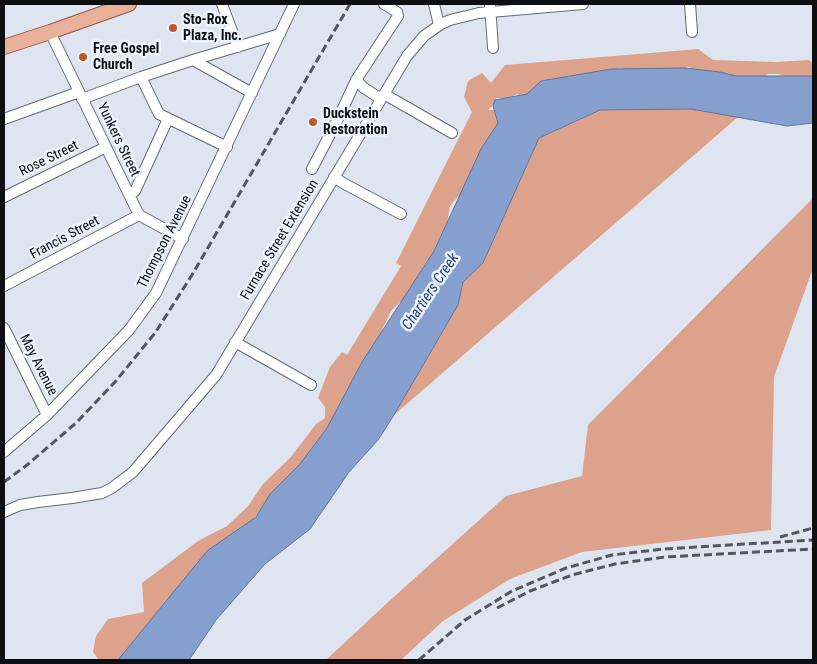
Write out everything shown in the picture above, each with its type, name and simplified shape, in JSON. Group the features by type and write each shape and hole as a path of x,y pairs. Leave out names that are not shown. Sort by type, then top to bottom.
{"main road":[{"path":"4,47 129,4"}],"street":[{"path":"222,4 238,46"},
{"name":"Thompson Avenue","path":"4,452 47,415 129,330 156,293 294,4"},
{"path":"312,168 356,80 398,16 398,12 384,4"},
{"path":"434,4 439,25"},
{"name":"Furnace Street Extension","path":"4,512 20,505 102,493 133,472 216,374 407,56 424,36 439,25 450,20 491,8 583,4"},
{"path":"690,4 692,32"},
{"path":"491,8 493,48"},
{"name":"Yunkers Street","path":"50,32 139,215"},
{"path":"4,120 280,34"},
{"path":"193,60 252,93"},
{"path":"141,77 159,114 226,147"},
{"path":"356,80 364,88 452,133"},
{"path":"129,194 135,191 168,118"},
{"name":"Rose Street","path":"4,197 106,147"},
{"path":"334,177 343,184 401,214"},
{"path":"139,215 183,239"},
{"name":"Francis Street","path":"4,286 139,215"},
{"name":"May Avenue","path":"4,328 47,415"},
{"path":"236,342 311,385"}],"shaded area":[{"path":"698,49 713,60 776,62 809,60 813,63 813,78 768,74 764,77 748,78 744,76 734,78 730,74 725,73 717,76 696,71 689,67 633,73 620,68 615,71 595,75 587,73 582,78 570,79 568,76 562,80 541,81 538,88 523,97 517,94 509,98 496,98 495,103 488,110 500,110 504,113 468,185 450,206 444,243 426,262 407,295 391,311 373,349 362,362 358,374 318,448 238,535 131,660 99,660 93,652 96,636 108,619 144,612 142,583 198,541 227,526 248,506 263,484 290,458 316,424 325,418 325,407 318,398 330,367 342,352 347,355 401,266 396,263 472,112 464,97 468,81 482,73 491,83 505,65"},
{"path":"691,109 738,117 394,415 458,305 463,282 483,263 539,138 600,110"},
{"path":"813,198 813,268 774,377 771,530 582,552 510,579 443,621 401,660 326,660 506,496 582,476 588,425"}],"water":[{"name":"Chartiers Creek","path":"685,68 736,76 813,76 813,123 787,126 691,109 600,110 539,138 483,263 463,282 458,305 394,415 378,440 349,472 310,529 265,564 216,620 189,660 118,660 207,551 256,517 270,494 300,464 327,428 362,362 434,251 481,149 498,123 493,106 495,100 527,94 541,81 611,69"}],"railway":[{"path":"4,482 76,423 115,382 155,333 192,275 350,4"},
{"path":"780,537 813,528"},
{"path":"419,660 465,620 512,591 566,568 612,555 663,549 813,540"},
{"path":"497,608 530,591 572,575 615,564 665,557 813,549"}],"place":[{"name":"Sto-Rox Plaza, Inc.","path":"173,28"},
{"name":"Free Gospel Church","path":"83,57"},
{"name":"Duckstein Restoration","path":"313,122"}]}
